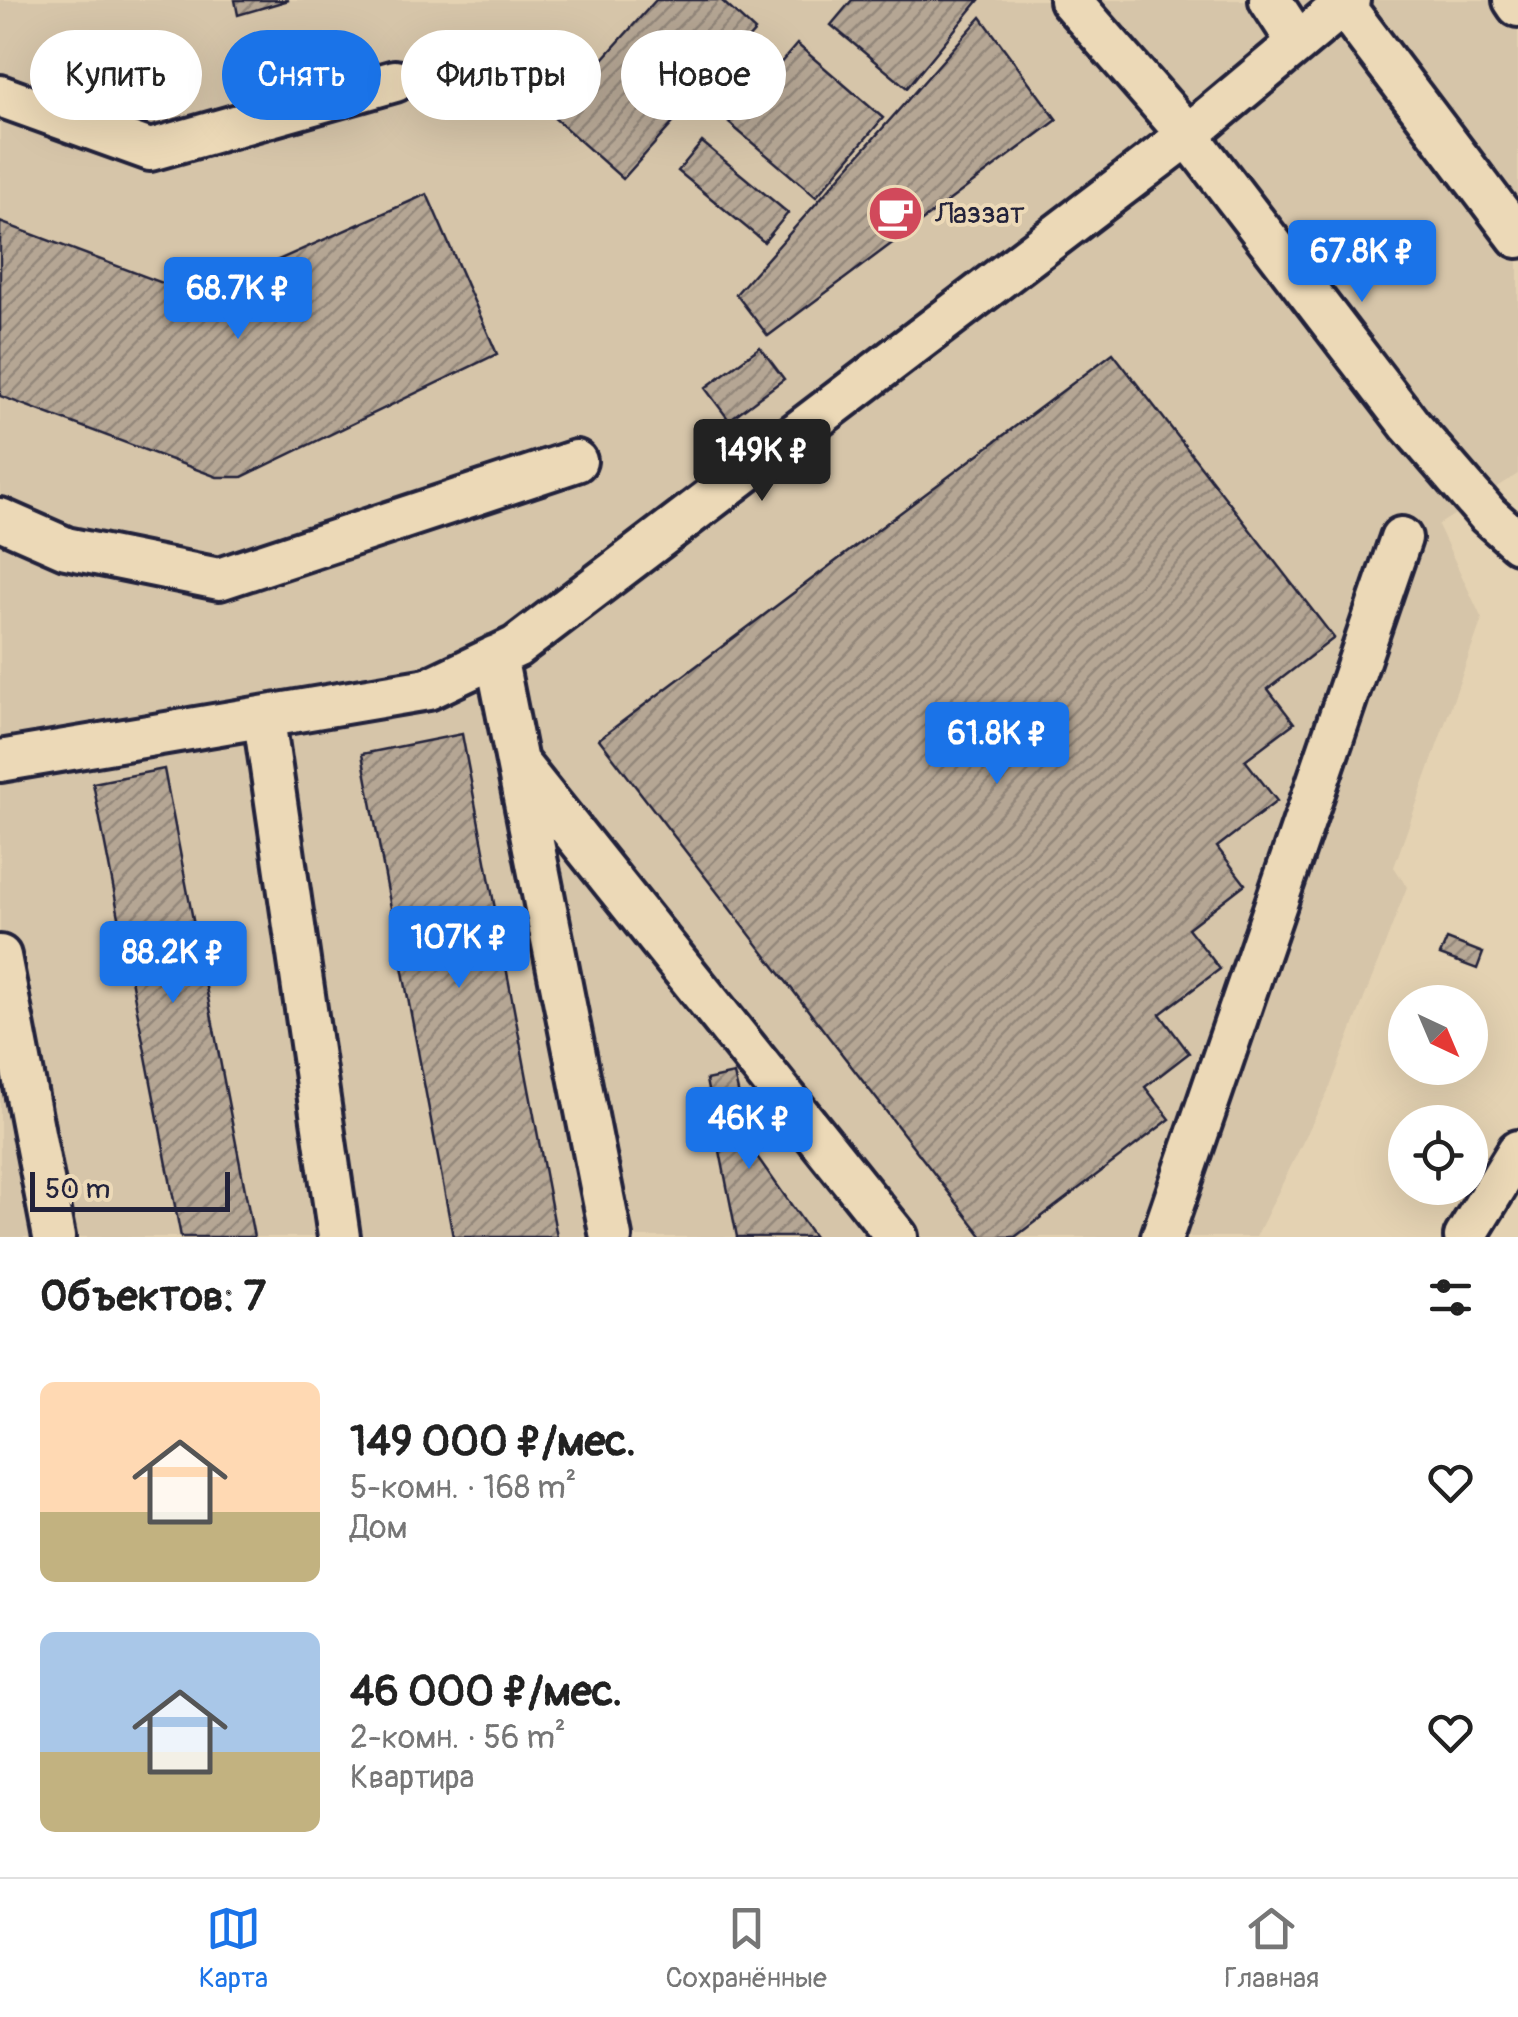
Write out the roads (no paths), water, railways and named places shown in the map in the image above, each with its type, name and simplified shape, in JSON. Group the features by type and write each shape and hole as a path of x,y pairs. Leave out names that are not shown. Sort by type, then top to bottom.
{"street":[{"path":"1070,0 1188,135 1410,425 1488,515 1518,542"},
{"path":"1270,0 1298,42"},
{"path":"1514,0 1518,6"},
{"path":"0,761 428,689 516,647 1188,135 1346,2 1518,237"},
{"path":"0,96 150,150 395,81"},
{"path":"0,519 66,548 219,578 576,461"},
{"path":"1162,1237 1401,538"},
{"path":"496,656 610,1237"},
{"path":"264,719 339,1237"},
{"path":"517,762 896,1237"},
{"path":"0,956 54,1237"},
{"path":"1464,1237 1518,1151"}],"place":[{"name":"Лаззат","path":"896,213"}]}
